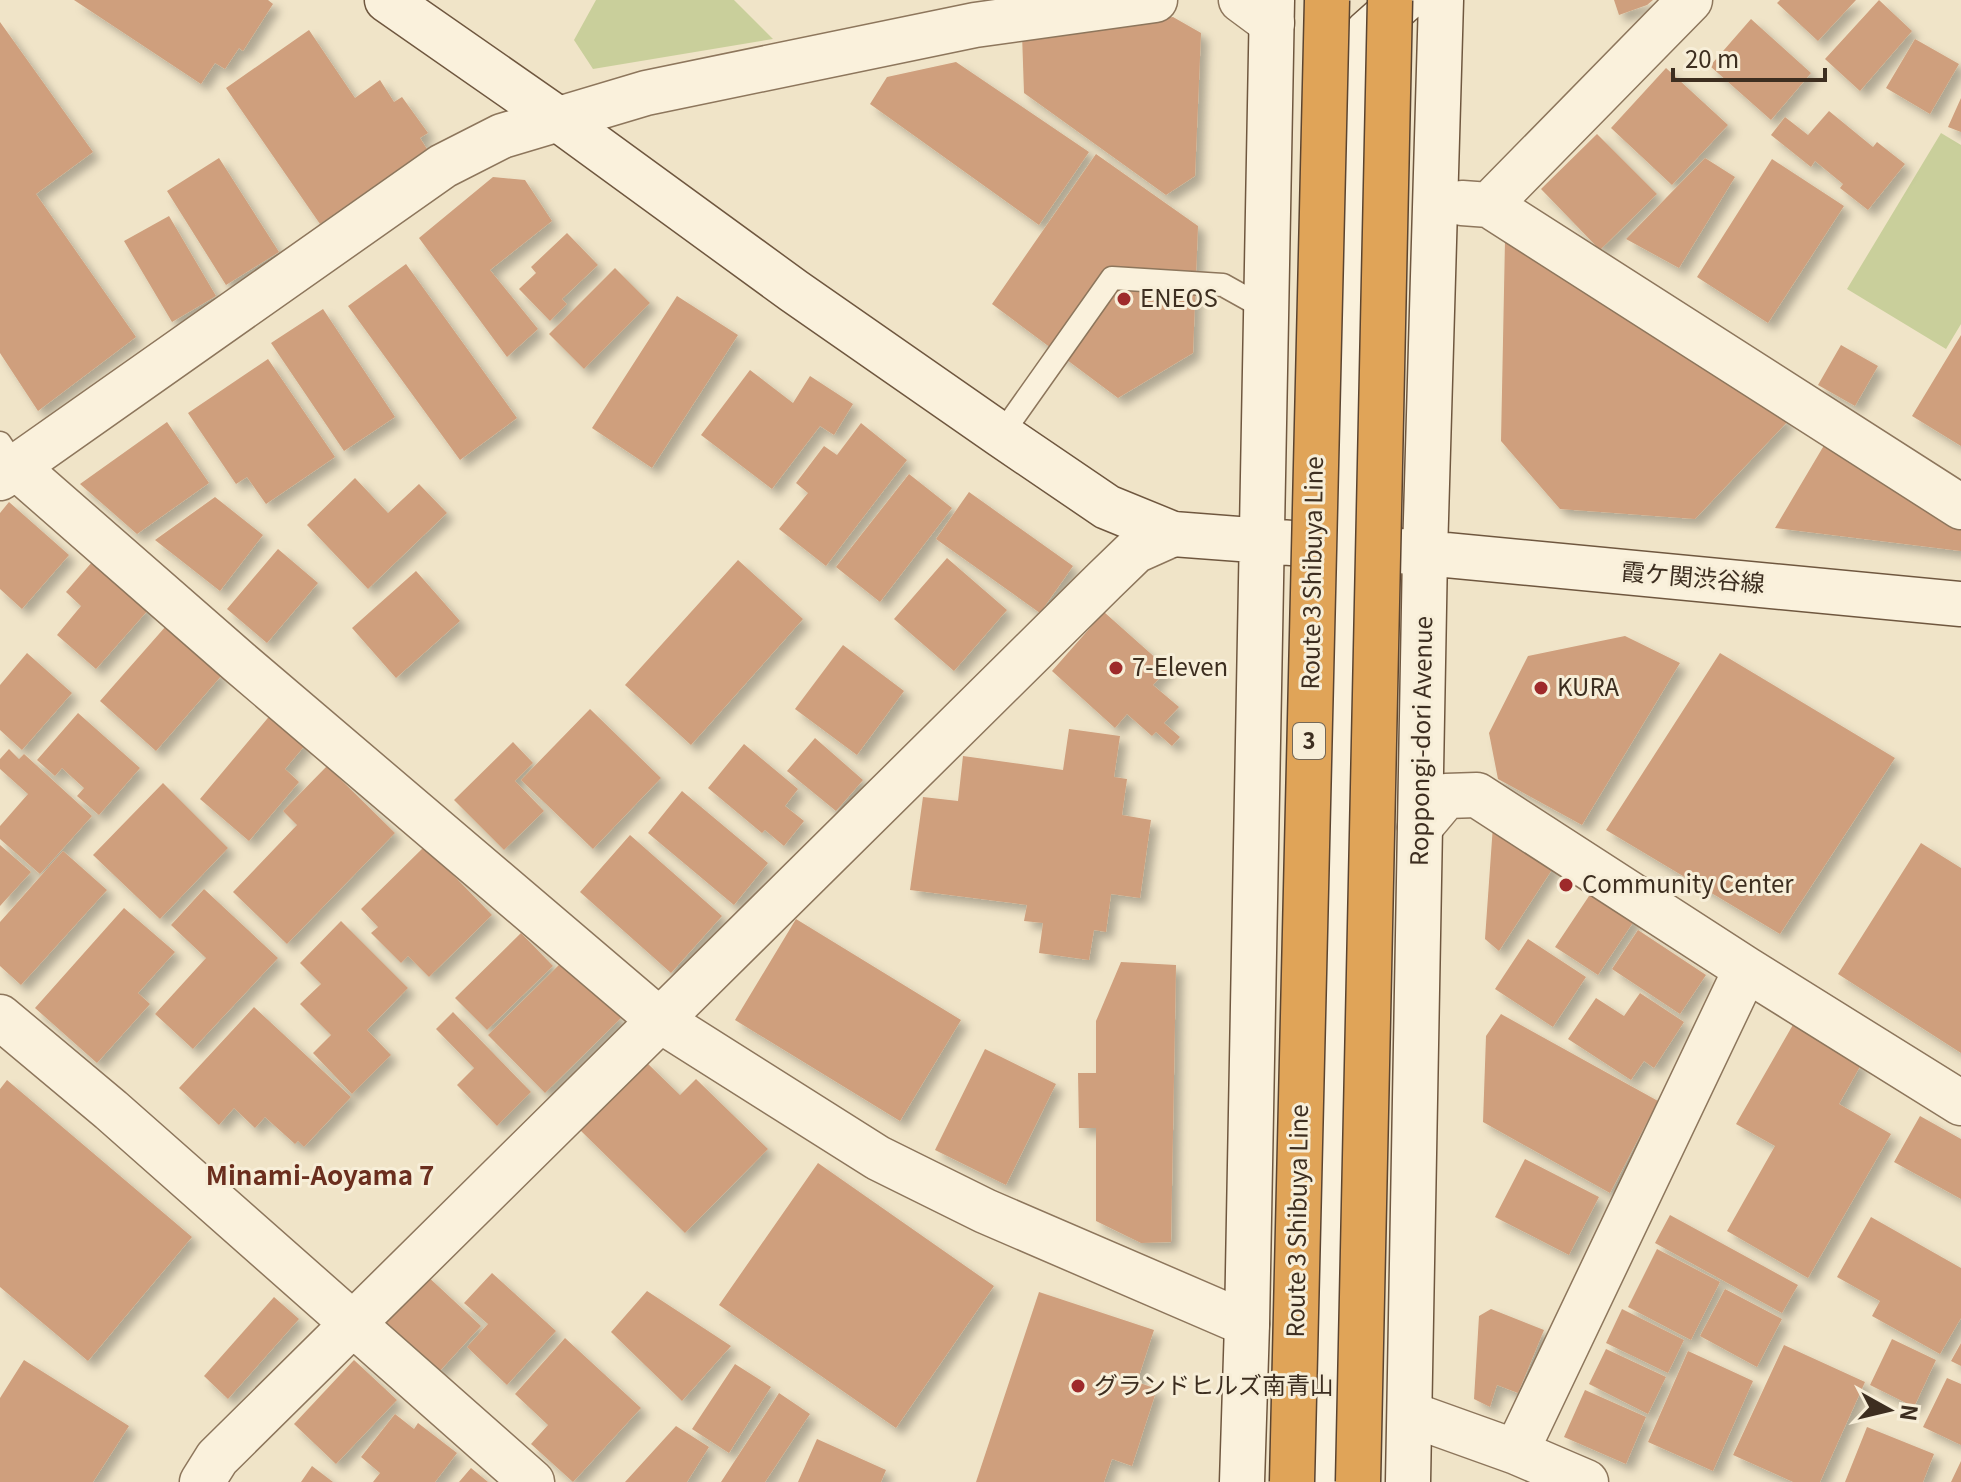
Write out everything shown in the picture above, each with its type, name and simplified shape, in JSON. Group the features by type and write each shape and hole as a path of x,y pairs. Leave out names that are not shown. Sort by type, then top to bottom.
{"highway":[{"name":"Route 3 Shibuya Line","path":"1292,1482 1327,0"},
{"path":"1358,1482 1390,0"}],"street":[{"path":"387,0 1001,435 1107,507 1173,534"},
{"path":"1155,0 1029,9 975,25 646,93 502,136 443,166 5,462 658,1019 878,1158 985,1211 1247,1324"},
{"path":"1327,1482 1367,33 1404,0"},
{"name":"Roppongi-dori Avenue","path":"1408,1482 1425,553 1441,0"},
{"path":"1489,205 1690,0"},
{"path":"1242,1482 1266,309 1262,8"},
{"path":"1436,201 1489,205 1961,507"},
{"path":"202,1482 217,1458 1114,571 1135,551 1173,534"},
{"name":"霞ケ関渋谷線","path":"1173,534 1425,553 1961,604"},
{"path":"1250,1132 1320,1012 1329,624 1351,548"},
{"path":"1420,827 1446,796 1477,795 1961,1103"},
{"path":"1516,1452 1746,969"},
{"path":"0,1017 111,1110 532,1482"},
{"path":"1410,1414 1516,1452 1586,1482"}],"lane":[{"path":"1001,435 1112,278 1223,285 1266,309"}],"green space":[{"path":"596,0 734,0 773,39 593,69 574,40"},
{"path":"1941,133 1961,145 1961,324 1946,349 1847,289"}],"building":[{"path":"74,0 268,0 273,4 243,51 239,48 225,69 215,63 201,84"},
{"path":"1614,0 1653,0 1619,15"},
{"path":"1780,0 1856,0 1818,41 1777,3"},
{"path":"1879,0 1912,31 1860,91 1825,59"},
{"path":"1173,17 1201,33 1195,176 1166,195 1024,93 1022,34"},
{"path":"1751,19 1811,73 1771,120 1710,66"},
{"path":"0,22 93,152 36,194 136,337 38,411 0,353"},
{"path":"309,30 355,98 380,80 394,102 402,97 428,133 420,138 427,149 320,224 226,88"},
{"path":"1915,39 1959,64 1930,114 1886,88"},
{"path":"956,62 1089,152 1039,225 870,104 887,77"},
{"path":"1666,68 1728,125 1672,185 1611,128"},
{"path":"1961,98 1961,132 1948,127"},
{"path":"1829,111 1873,147 1877,142 1905,164 1868,210 1840,188 1843,184 1815,161 1811,167 1771,135 1785,117 1808,135"},
{"path":"1597,134 1657,194 1600,250 1541,189"},
{"path":"1096,154 1198,226 1193,353 1118,398 992,304"},
{"path":"219,158 279,252 226,285 167,191"},
{"path":"1705,158 1735,177 1679,268 1626,239"},
{"path":"1772,159 1844,206 1768,323 1697,277"},
{"path":"493,177 525,180 552,221 490,270 538,329 507,357 419,238"},
{"path":"169,216 216,296 172,322 124,241"},
{"path":"567,233 598,265 562,299 567,304 550,321 519,289 536,273 531,267"},
{"path":"1505,240 1789,420 1695,519 1560,509 1501,441"},
{"path":"406,264 517,418 460,460 348,306"},
{"path":"615,268 650,303 584,369 549,334"},
{"path":"677,296 738,335 652,468 592,428"},
{"path":"323,309 395,417 344,451 271,343"},
{"path":"1961,335 1961,446 1912,416"},
{"path":"1841,345 1878,366 1855,406 1818,385"},
{"path":"268,359 335,457 266,504 247,477 236,484 188,413"},
{"path":"750,370 793,403 810,376 853,404 834,435 820,426 772,489 701,435"},
{"path":"167,422 209,483 137,534 80,484"},
{"path":"861,423 907,460 826,566 779,529 808,493 796,483 824,446 837,455"},
{"path":"1826,442 1961,524 1961,551 1775,528"},
{"path":"909,474 952,508 880,602 836,567"},
{"path":"355,478 388,513 419,484 447,513 368,589 307,525"},
{"path":"969,492 1073,566 1040,613 936,539"},
{"path":"215,497 263,535 220,591 155,540"},
{"path":"9,502 69,555 22,609 0,589 0,513"},
{"path":"278,549 318,583 267,643 227,609"},
{"path":"947,558 1007,610 954,671 894,619"},
{"path":"738,560 803,619 691,745 625,685"},
{"path":"93,561 149,609 96,669 57,635 81,606 66,592"},
{"path":"416,571 460,621 396,678 352,628"},
{"path":"1104,612 1168,669 1153,685 1179,707 1164,723 1180,737 1172,746 1156,732 1152,736 1127,714 1115,728 1052,671"},
{"path":"166,626 222,675 156,751 100,701"},
{"path":"1625,636 1680,663 1582,825 1498,779 1489,733 1528,656"},
{"path":"843,645 904,691 857,755 795,709"},
{"path":"27,653 72,693 22,750 0,730 0,685"},
{"path":"1720,653 1895,758 1780,934 1606,830"},
{"path":"590,709 661,778 593,849 521,780"},
{"path":"78,713 140,768 99,815 77,796 84,788 62,768 55,776 37,760"},
{"path":"272,713 307,743 285,769 299,782 249,841 200,799"},
{"path":"1069,729 1120,736 1114,777 1127,779 1122,815 1151,820 1140,898 1111,894 1106,932 1094,930 1089,960 1039,953 1043,923 1024,921 1027,905 910,890 923,797 958,801 963,756 1063,770"},
{"path":"815,738 863,780 836,811 787,771"},
{"path":"513,742 533,763 515,781 544,811 504,850 454,800"},
{"path":"744,744 798,789 785,806 804,821 784,846 765,830 762,833 708,788"},
{"path":"9,749 19,759 24,754 92,816 40,874 0,839 0,826 28,794 0,769 0,759"},
{"path":"327,766 395,833 287,944 233,892 297,825 283,811"},
{"path":"163,783 228,848 160,919 93,855"},
{"path":"682,791 768,863 734,905 648,833"},
{"path":"1493,825 1555,865 1499,951 1485,939"},
{"path":"630,835 722,916 671,973 580,892"},
{"path":"1921,843 1961,868 1961,1053 1838,974"},
{"path":"0,845 31,872 0,906"},
{"path":"425,846 492,915 429,977 408,956 401,963 371,933 378,927 361,909"},
{"path":"63,851 107,890 21,985 0,966 0,922"},
{"path":"204,889 278,958 193,1049 155,1014 206,958 171,925"},
{"path":"1593,890 1636,918 1598,975 1555,947"},
{"path":"124,908 175,952 138,993 150,1004 97,1063 35,1008"},
{"path":"796,919 961,1020 900,1121 735,1020"},
{"path":"341,921 408,988 367,1030 391,1055 352,1094 313,1053 331,1035 300,1004 321,984 300,963"},
{"path":"1638,930 1706,975 1680,1014 1612,969"},
{"path":"521,933 553,966 487,1030 455,998"},
{"path":"1528,939 1586,977 1553,1027 1495,989"},
{"path":"564,960 621,1018 545,1093 488,1035"},
{"path":"1121,962 1176,965 1171,1242 1141,1243 1096,1221 1096,1128 1079,1128 1078,1073 1096,1073 1096,1021"},
{"path":"1640,993 1684,1022 1654,1068 1644,1061 1631,1080 1568,1039 1596,998 1624,1016"},
{"path":"254,1007 351,1097 304,1147 298,1141 295,1144 265,1117 255,1128 234,1108 219,1125 179,1088"},
{"path":"453,1012 531,1092 497,1126 457,1085 474,1068 436,1029"},
{"path":"1501,1014 1658,1101 1610,1193 1483,1122 1486,1036"},
{"path":"1794,1023 1862,1063 1839,1104 1891,1134 1808,1278 1727,1231 1775,1146 1736,1124"},
{"path":"985,1049 1056,1084 1006,1185 935,1150"},
{"path":"645,1061 680,1095 696,1079 768,1149 685,1233 579,1129"},
{"path":"7,1080 192,1237 88,1361 0,1287 0,1089"},
{"path":"1920,1116 1961,1139 1961,1199 1894,1162"},
{"path":"1525,1159 1599,1197 1569,1255 1495,1217"},
{"path":"818,1163 994,1286 896,1428 719,1305"},
{"path":"1670,1215 1798,1285 1782,1313 1655,1243"},
{"path":"1871,1217 1961,1268 1961,1318 1940,1354 1872,1316 1880,1301 1837,1277"},
{"path":"1657,1249 1720,1282 1691,1340 1628,1307"},
{"path":"424,1273 481,1326 438,1373 380,1321"},
{"path":"492,1273 556,1331 507,1385 467,1347 488,1324 464,1303"},
{"path":"1725,1289 1782,1319 1757,1367 1700,1336"},
{"path":"647,1291 731,1346 682,1401 611,1332"},
{"name":"グランドヒルズ南青山","path":"1039,1292 1154,1330 1137,1382 1157,1389 1132,1466 1112,1459 1104,1482 976,1482"},
{"path":"274,1297 299,1319 228,1399 204,1376"},
{"path":"1491,1309 1544,1330 1518,1393 1497,1385 1490,1407 1474,1399 1479,1316"},
{"path":"1622,1309 1684,1340 1668,1373 1606,1343"},
{"path":"565,1338 641,1408 573,1482 531,1444 548,1425 515,1394"},
{"path":"1892,1339 1936,1360 1914,1407 1870,1385"},
{"path":"1961,1343 1961,1366 1951,1361"},
{"path":"1784,1345 1865,1382 1820,1482 1793,1482 1733,1455"},
{"path":"1606,1349 1666,1377 1648,1414 1589,1384"},
{"path":"1688,1351 1753,1381 1713,1471 1648,1442"},
{"path":"24,1360 129,1426 93,1482 0,1482 0,1398"},
{"path":"354,1360 397,1400 336,1464 294,1424"},
{"path":"735,1364 771,1387 729,1453 692,1429"},
{"path":"1947,1378 1961,1384 1961,1445 1923,1427"},
{"path":"1585,1390 1646,1417 1626,1464 1564,1437"},
{"path":"779,1393 810,1414 765,1482 721,1482"},
{"path":"395,1414 414,1429 418,1423 457,1453 435,1482 373,1482 380,1473 361,1457"},
{"path":"676,1426 709,1447 687,1482 625,1482"},
{"path":"1867,1427 1934,1454 1923,1482 1845,1482"},
{"path":"817,1439 886,1470 881,1482 798,1482"},
{"path":"1961,1461 1961,1482 1951,1482"},
{"path":"312,1466 333,1482 301,1482"},
{"path":"471,1468 488,1482 459,1482"}],"place":[{"name":"ENEOS","path":"1124,299"},
{"name":"7-Eleven","path":"1116,668"},
{"name":"KURA","path":"1541,688"},
{"name":"Community Center","path":"1566,885"},
{"name":"グランドヒルズ南青山","path":"1078,1386"}],"district":[{"name":"Minami-Aoyama 7","path":"320,1176"}]}
